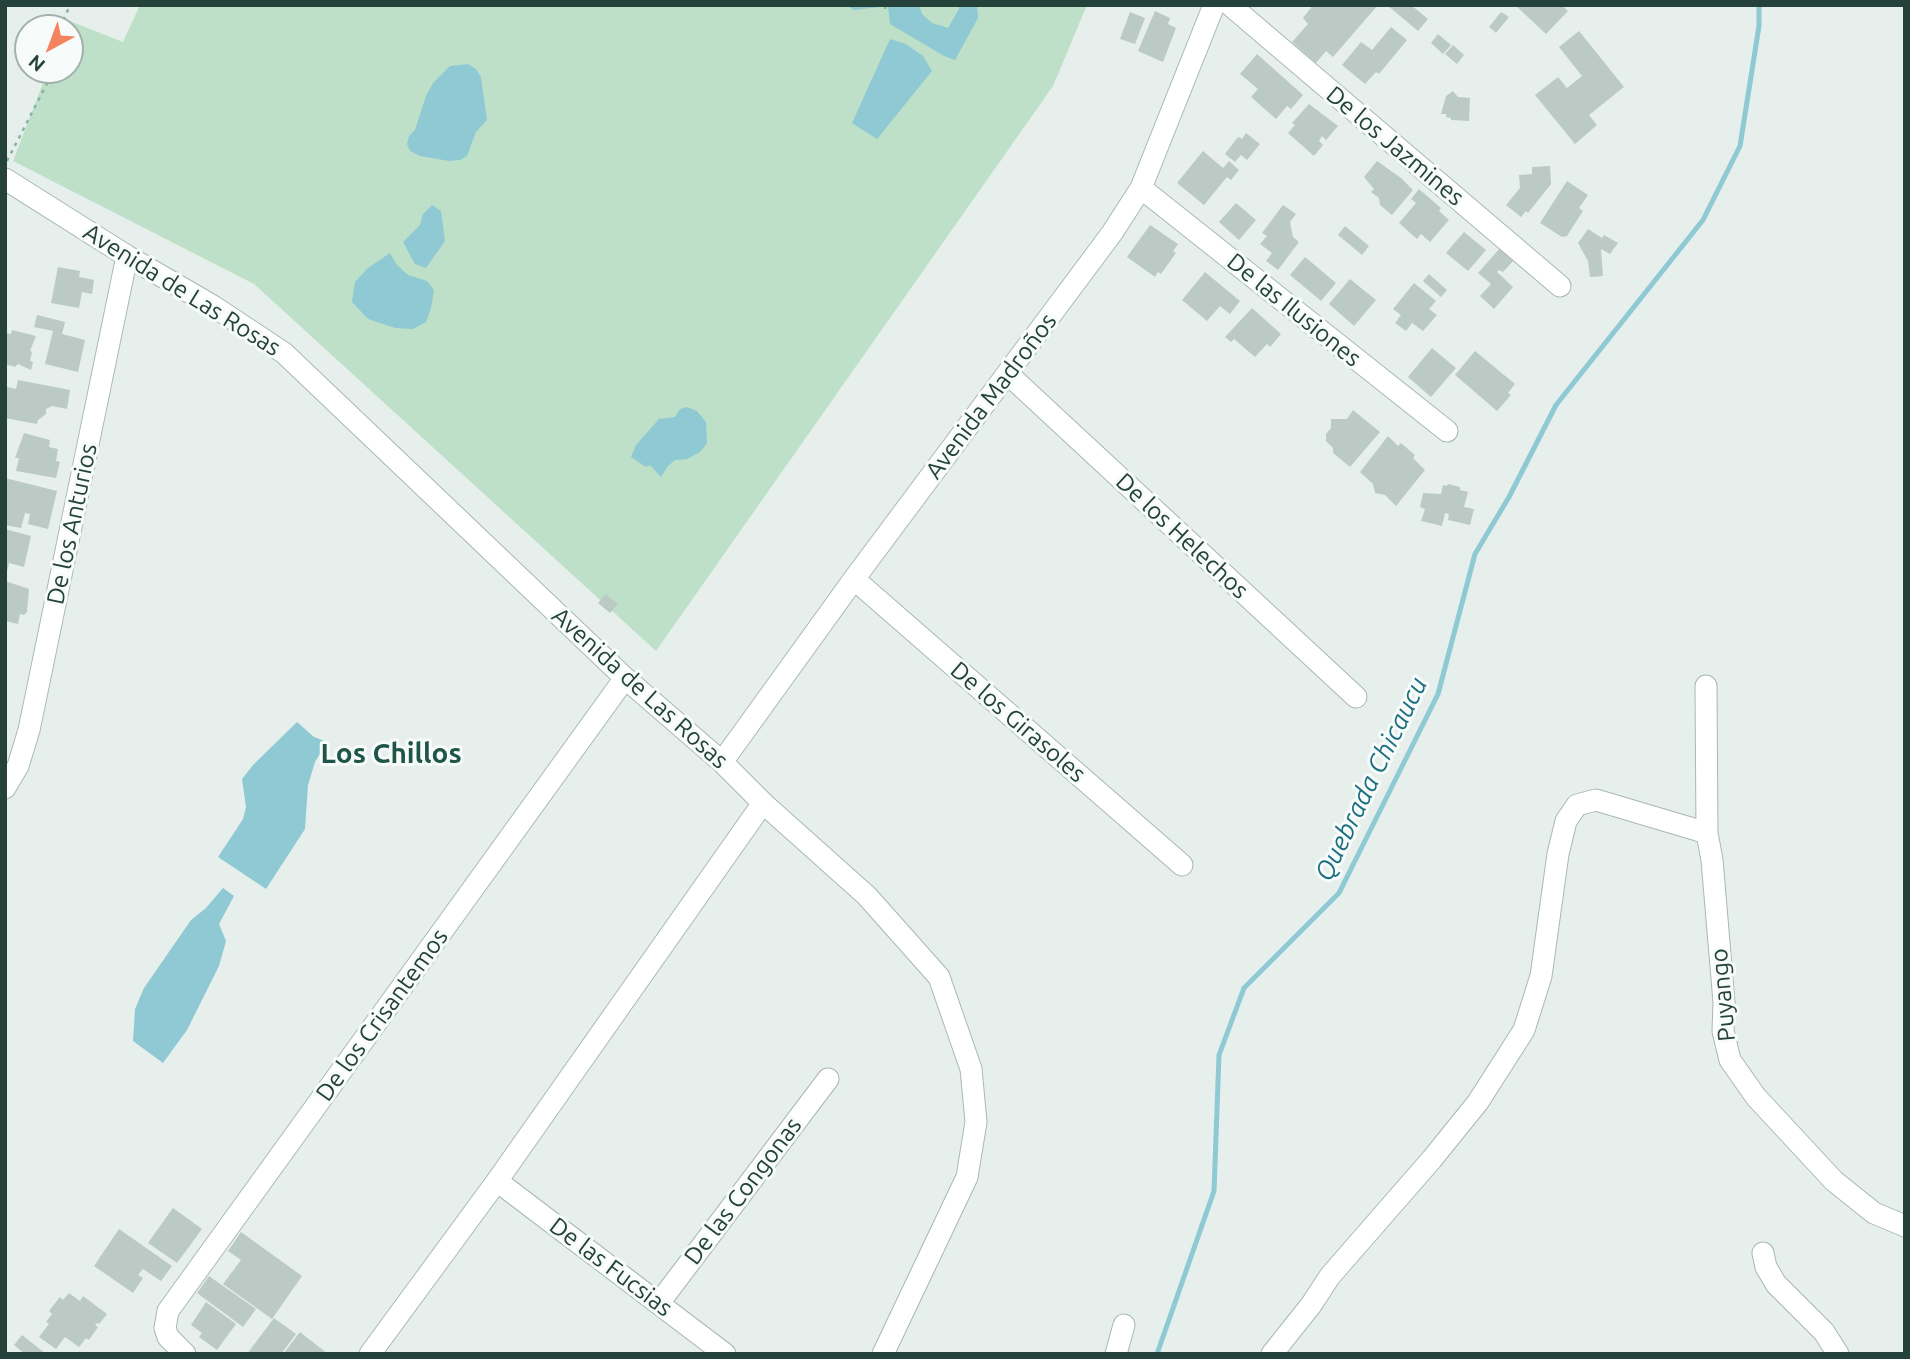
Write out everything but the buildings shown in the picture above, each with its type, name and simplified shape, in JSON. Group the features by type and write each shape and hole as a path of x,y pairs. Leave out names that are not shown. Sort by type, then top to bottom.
{"street":[{"name":"Avenida Madroños","path":"722,762 854,579 1112,233 1141,188 1214,5"},
{"name":"De los Jazmines","path":"1230,5 1560,286"},
{"name":"Avenida de Las Rosas","path":"5,179 127,256 214,306 284,353 625,678 722,762 763,803 867,896 939,977 971,1069 976,1122 967,1177 883,1354"},
{"name":"De las Ilusiones","path":"1141,188 1447,431"},
{"name":"De los Anturios","path":"5,788 18,766 29,730 127,256"},
{"name":"De los Helechos","path":"1008,374 1356,697"},
{"name":"De los Girasoles","path":"854,579 1182,865"},
{"name":"De los Crisantemos","path":"185,1354 168,1337 165,1328 168,1311 625,678"},
{"name":"Puyango","path":"1706,686 1707,832 1712,860 1724,1002 1723,1031 1730,1060 1756,1097 1834,1181 1874,1213 1905,1226"},
{"path":"1272,1354 1330,1276 1478,1102 1524,1030 1541,976 1558,854 1566,821 1577,805 1596,800 1707,832"},
{"path":"370,1354 497,1181 763,803"},
{"name":"De las Congonas","path":"659,1303 828,1079"},
{"name":"De las Fucsias","path":"497,1181 725,1354"},
{"path":"1763,1253 1766,1267 1776,1284 1824,1332 1838,1354"},
{"path":"1116,1354 1124,1325"}],"path":[{"path":"5,164 47,84"}],"green space":[{"path":"140,5 1087,5 1053,86 656,651 254,284 13,161 43,84 84,84 84,27 123,42"}],"water":[{"path":"846,5 919,5 922,14 932,23 948,28 959,5 977,5 978,18 955,60 890,24 888,6 854,10"},
{"path":"890,39 906,44 923,56 932,71 877,139 852,123"},
{"path":"468,64 476,69 481,77 487,120 476,132 467,156 449,161 420,156 410,151 407,144 409,136 415,130 433,83 450,66"},
{"path":"432,205 441,211 445,241 426,268 415,264 403,242 420,225 423,214"},
{"path":"390,253 397,265 408,275 427,281 434,290 426,322 413,329 395,328 368,319 352,302 355,282 368,268"},
{"path":"687,407 697,411 706,422 707,443 700,452 687,459 675,460 661,477 650,465 646,467 631,457 636,445 659,419 675,417 680,409"},
{"path":"297,722 314,737 327,742 315,762 308,785 305,829 266,889 218,857 243,819 246,807 242,779"},
{"path":"223,888 234,896 219,924 226,941 219,966 187,1030 163,1063 133,1041 135,1009 144,988 191,920 206,908"}],"waterway":[{"name":"Quebrada Chicaucu","path":"1157,1354 1214,1191 1219,1055 1244,988 1339,893 1438,694 1475,554 1509,497 1556,405 1703,220 1740,146 1759,26 1759,5"}],"district":[{"name":"Los Chillos","path":"391,754"}]}
